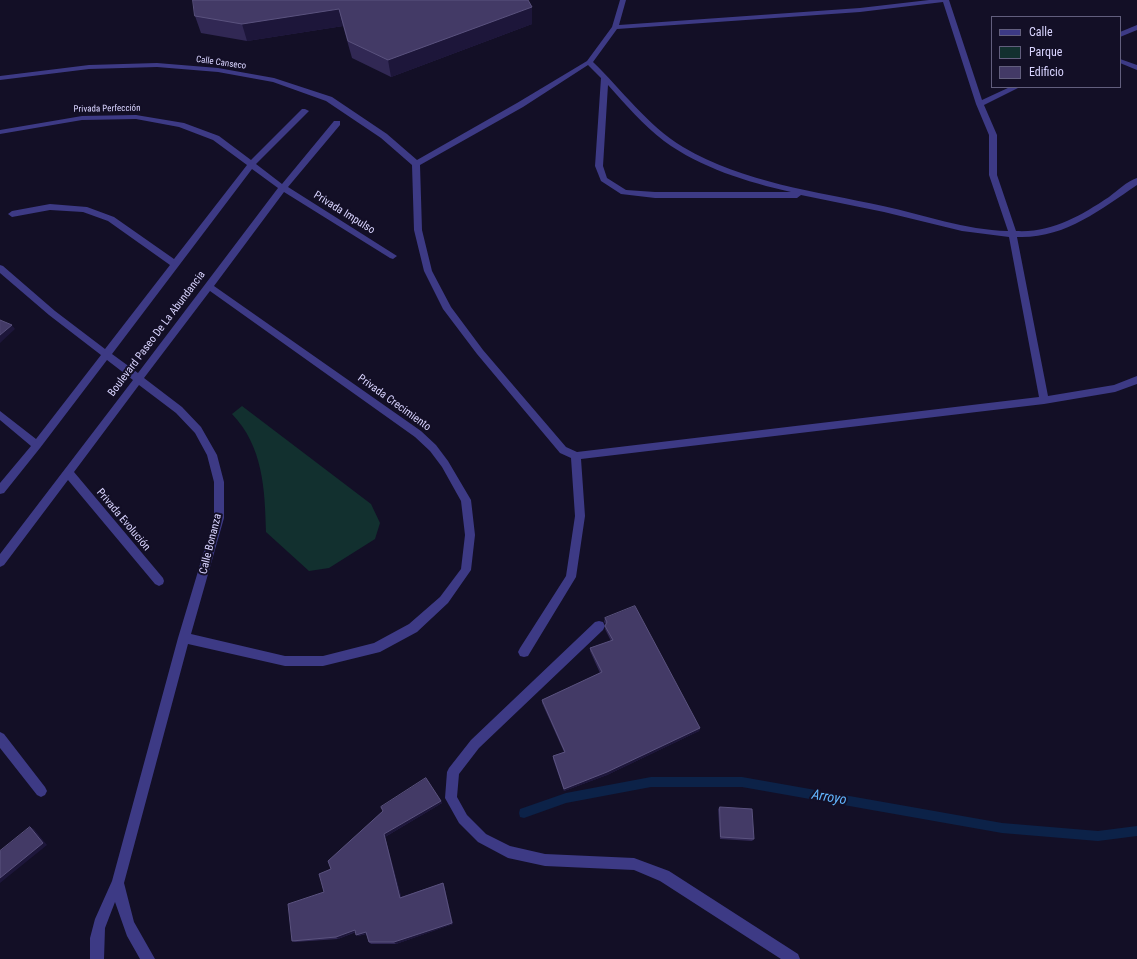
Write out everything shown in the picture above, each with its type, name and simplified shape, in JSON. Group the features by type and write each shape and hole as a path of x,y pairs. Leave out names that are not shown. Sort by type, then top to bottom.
{"street":[{"path":"623,0 615,27 589,62 520,105 416,164 418,230 428,271 447,308 480,352 563,450 576,456 1044,400 1115,388 1137,380"},
{"path":"615,27 860,10 946,0 980,104 993,135 993,175 1013,235 1044,400"},
{"path":"1121,35 1137,27"},
{"path":"1121,61 1137,68"},
{"path":"589,62 655,131 680,148 714,165 752,179 812,195 962,227 1013,235 1040,233 1066,226 1137,182"},
{"name":"Calle Canseco","path":"0,78 89,67 157,65 218,70 274,80 329,99 384,136 416,164"},
{"path":"605,77 599,166 604,179 624,192 655,195 812,195"},
{"path":"980,104 1014,88"},
{"path":"0,490 37,445 252,164 305,111"},
{"name":"Privada Perfección","path":"0,132 82,118 136,117 181,125 216,138 283,188"},
{"name":"Boulevard Paseo De La Abundancia","path":"0,562 283,188 336,123"},
{"name":"Privada Impulso","path":"283,188 393,256"},
{"path":"12,214 50,207 84,209 111,219 176,264"},
{"name":"Calle Bonanza","path":"0,268 52,313 178,410 198,430 212,455 219,482 220,518 184,638 118,883 103,912 96,942 97,959"},
{"name":"Privada Crecimiento","path":"184,638 284,661 323,661 376,648 413,628 444,600 466,570 470,535 466,500 445,464 433,448 418,434 399,420 208,286"},
{"path":"0,415 37,445"},
{"path":"524,652 571,577 580,516 576,456"},
{"name":"Privada Evolución","path":"68,474 158,581"},
{"path":"599,626 475,744 453,772 451,798 463,819 482,838 508,852 545,860 634,864 664,876 793,959"},
{"path":"0,738 41,791"},
{"name":"Calle Bonanza","path":"118,883 123,912 134,938 148,959"}],"green space":[{"path":"242,406 371,504 380,523 375,539 329,568 309,571 266,532 263,484 256,454 242,426 232,414"}],"building":[{"path":"193,0 528,0 532,7 388,60 348,41 339,9 242,24 195,16"},
{"path":"0,320 12,325 0,335"},
{"path":"635,606 700,728 607,772 564,789 553,756 565,752 542,700 602,672 590,648 613,640 605,626 607,622 605,618"},
{"path":"426,778 441,801 384,834 400,898 443,883 452,923 394,942 369,942 366,932 356,935 355,930 336,937 292,941 288,904 324,892 319,874 331,869 328,861 383,811 381,807"},
{"path":"720,807 752,809 754,839 721,837"},
{"path":"30,827 43,843 0,878 0,851"}],"waterway":[{"name":"Arroyo","path":"524,813 566,798 651,782 742,782 1002,828 1098,836 1137,831"}]}
